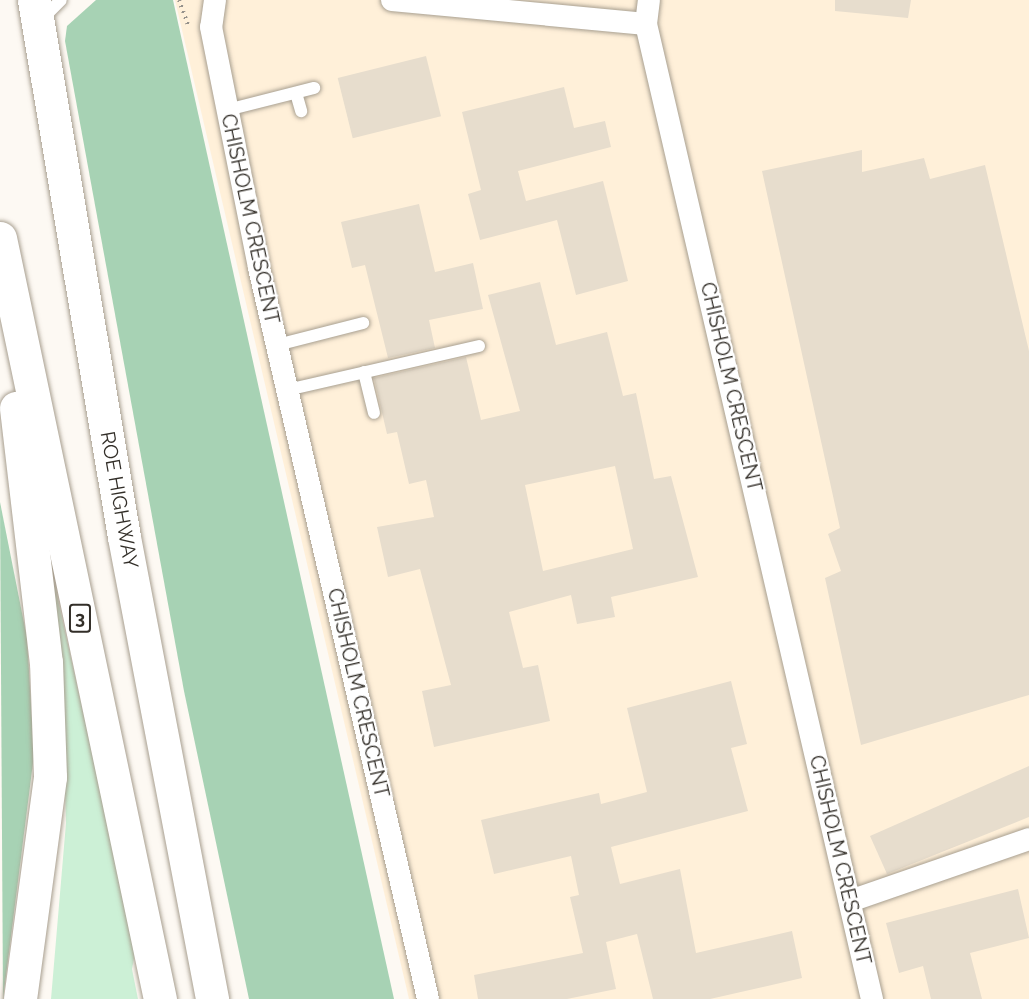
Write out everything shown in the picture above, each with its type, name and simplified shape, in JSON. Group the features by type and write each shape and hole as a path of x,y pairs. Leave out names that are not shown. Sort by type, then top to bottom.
{"highway":[{"name":"ROE HIGHWAY","path":"36,13 124,537 213,999"},
{"name":"3","path":"0,238 160,999"},
{"path":"0,278 46,662 49,766 20,999"}],"street":[{"name":"CHISHOLM CRESCENT","path":"215,0 210,27 277,345 428,999"},
{"path":"392,0 469,4 646,24 649,0"},
{"name":"CHISHOLM CRESCENT","path":"646,24 872,999"},
{"path":"850,901 1027,846"}],"lane":[{"path":"36,13 61,0"},
{"path":"227,110 314,88"},
{"path":"296,93 301,111"},
{"path":"277,345 363,323"},
{"path":"288,390 479,345"},
{"path":"364,372 374,413"}],"shaded area":[{"path":"175,0 1029,0 1029,999 409,999"}],"green space":[{"path":"96,0 173,0 394,999 249,999 184,691 65,41 67,26"},
{"path":"0,502 27,638 34,755 3,999"},
{"path":"42,529 136,948 132,969 138,999 51,999 66,823 62,693"}],"building":[{"path":"835,0 911,0 908,18 835,11"},
{"path":"426,56 441,116 353,138 338,78"},
{"path":"564,87 574,128 605,121 611,147 518,171 526,201 603,181 628,281 576,295 557,220 480,240 468,194 481,190 462,112"},
{"path":"862,150 862,172 924,158 930,179 985,165 1029,351 1029,695 861,745 825,578 841,571 828,534 840,528 762,171"},
{"path":"419,204 435,272 473,263 483,309 429,320 435,348 388,358 365,265 352,268 341,222"},
{"path":"540,282 556,345 607,332 623,396 636,393 654,479 671,476 698,577 611,597 615,617 577,624 571,595 509,612 523,668 538,665 550,721 434,747 422,691 451,685 420,569 388,577 377,527 434,517 426,480 409,484 397,432 387,434 374,378 466,357 481,420 520,411 488,295","holes":["615,466 633,549 543,571 525,485"]},
{"path":"731,681 747,744 731,748 748,811 611,847 620,884 680,869 696,953 792,931 802,978 710,999 653,999 637,934 606,942 616,989 567,999 478,999 474,975 583,953 570,897 579,895 571,856 494,874 481,820 599,793 601,804 647,792 627,708"},
{"path":"1029,766 1029,817 887,874 870,836"},
{"path":"1018,889 1029,938 970,953 982,999 931,999 923,966 899,973 886,923"}]}
